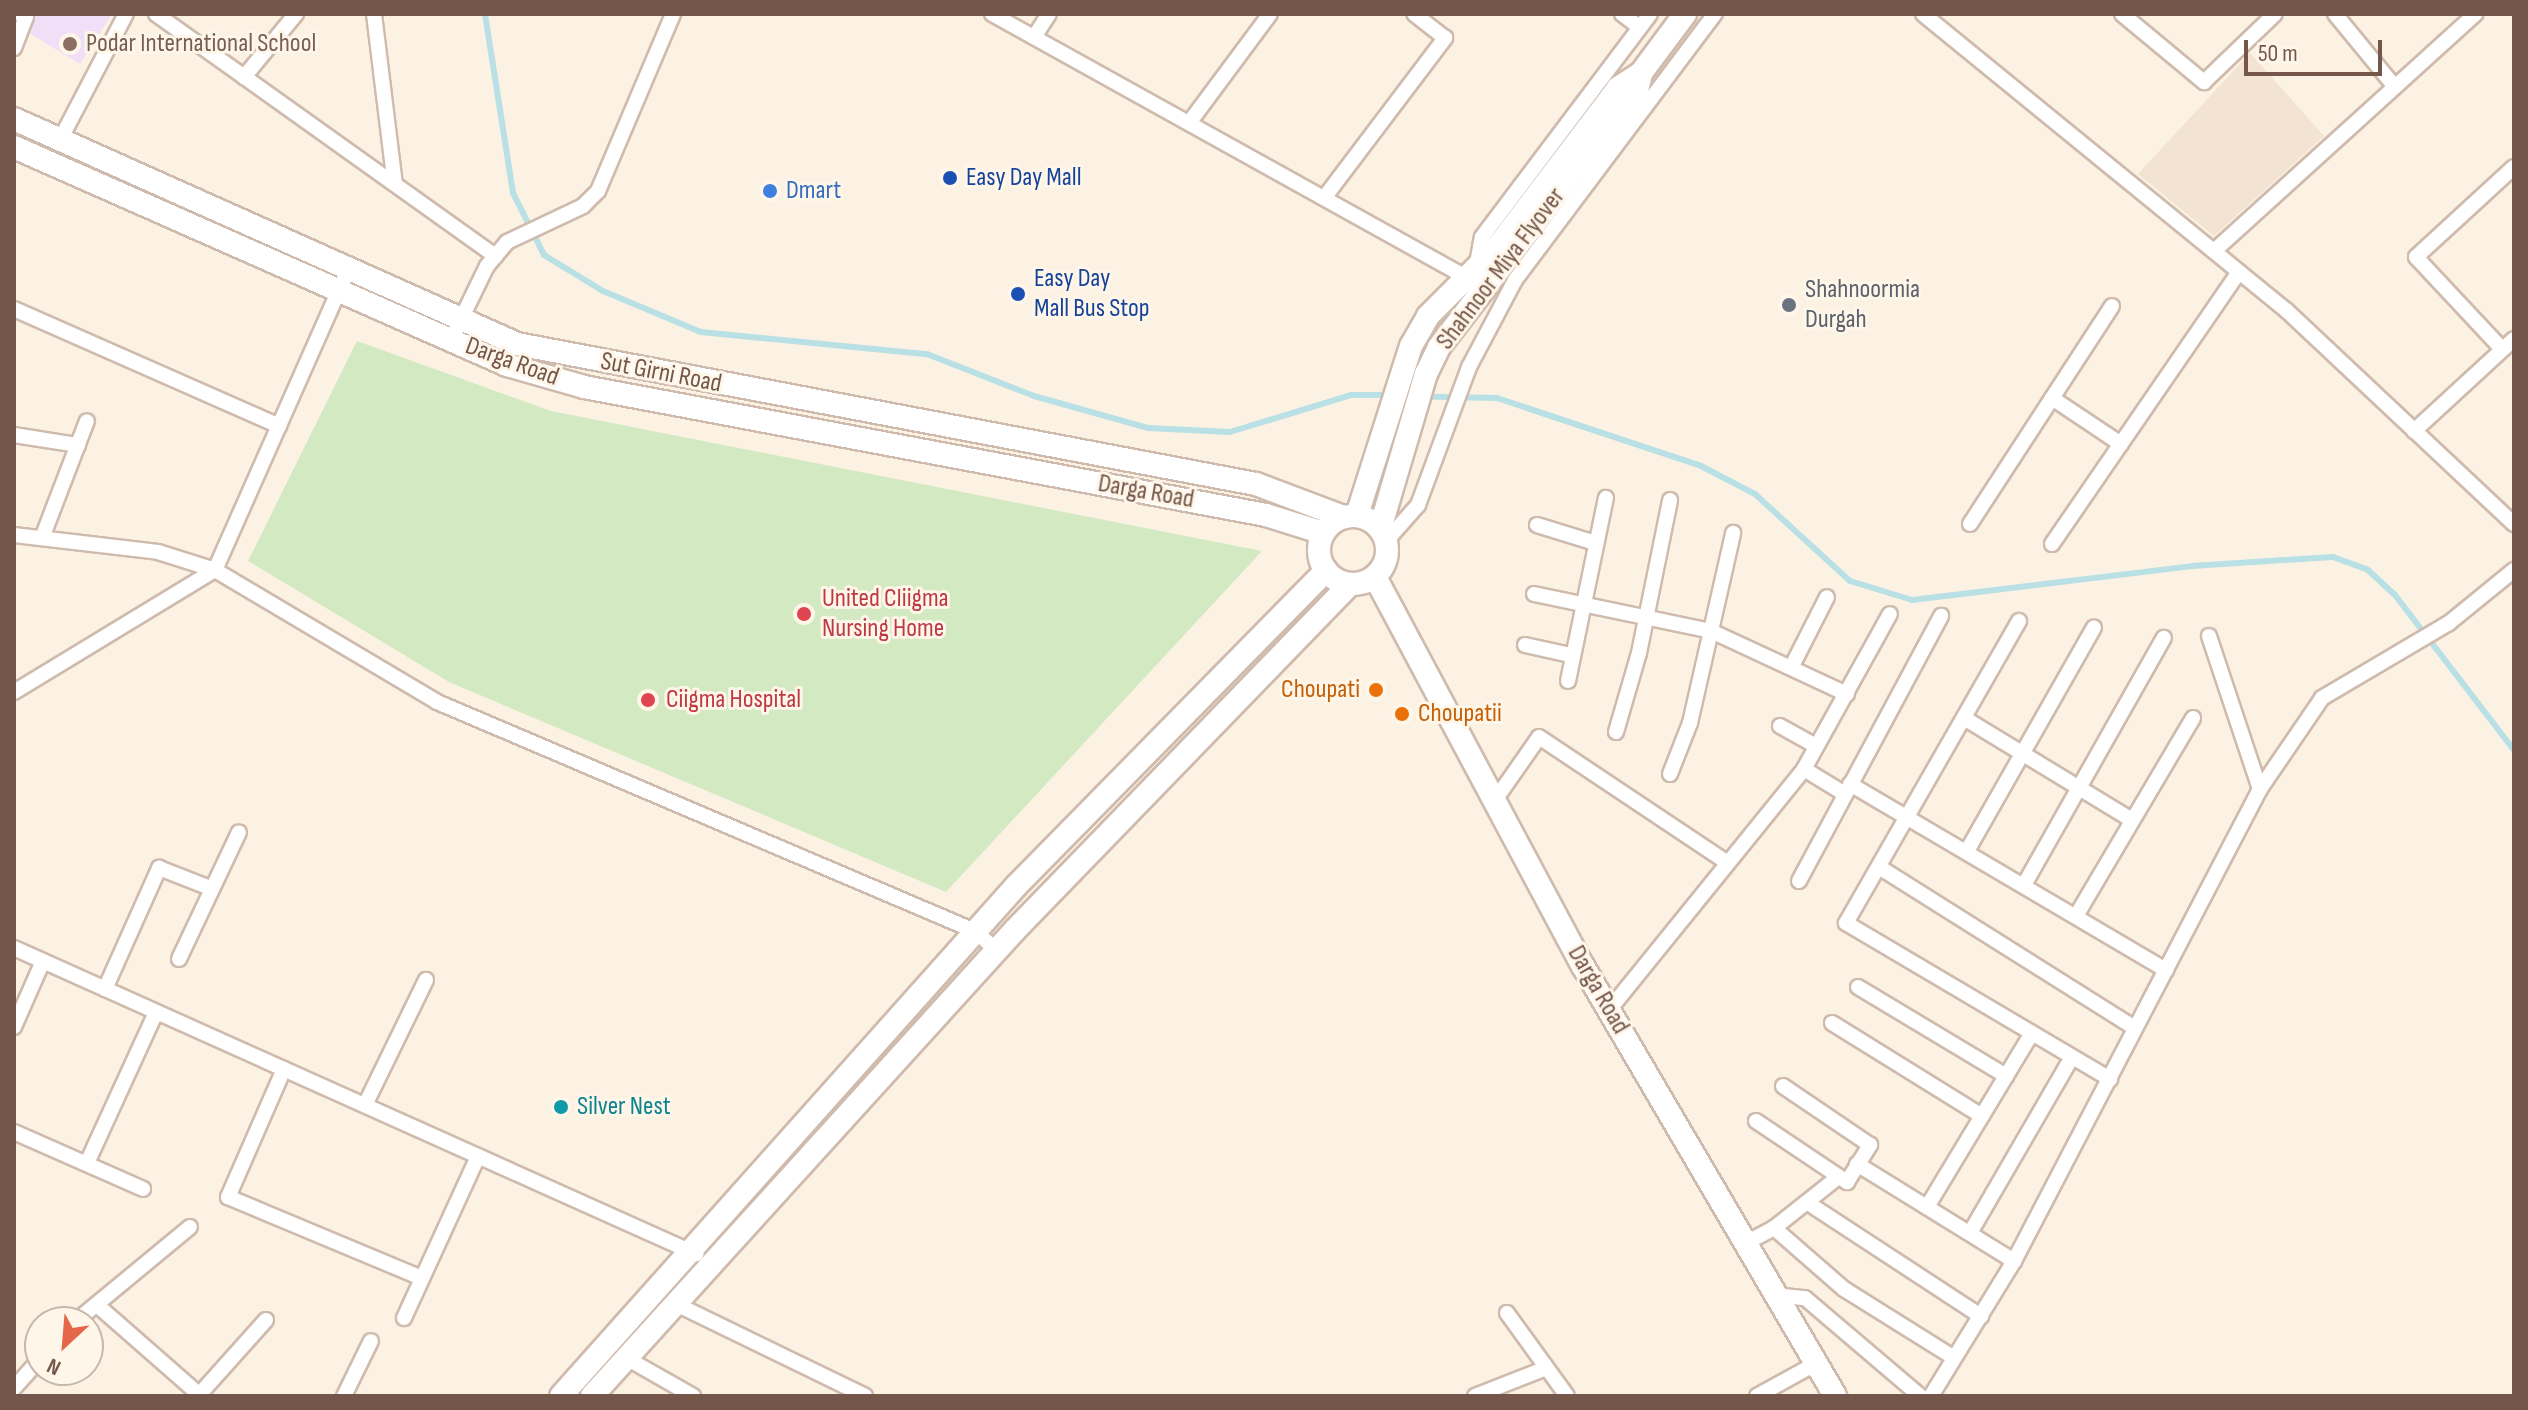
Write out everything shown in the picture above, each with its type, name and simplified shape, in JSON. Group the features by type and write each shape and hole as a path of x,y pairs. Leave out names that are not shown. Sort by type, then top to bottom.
{"main road":[{"name":"Shahnoor Miya Flyover","path":"1350,516 1386,424 1411,346 1428,316 1470,270 1499,245 1618,88 1641,73 1685,14"},
{"name":"Shahnoor Miya Flyover","path":"1384,534 1426,374 1439,347 1637,91 1641,73"},
{"name":"Sut Girni Road","path":"14,119 462,318 546,352 1256,484 1350,516"},
{"name":"Darga Road","path":"14,147 507,365 584,387 1266,515 1323,533"},
{"path":"592,1396 717,1262 996,950 1350,584 1375,577 1384,567 1384,534 1350,516 1323,533 1320,560 1326,571 1350,584"},
{"path":"561,1396 693,1253 975,931 1326,571"},
{"name":"Darga Road","path":"1375,577 1493,803 1609,1010 1835,1396"}],"street":[{"path":"14,48 26,17 20,14"},
{"path":"60,140 126,14"},
{"path":"156,14 495,256"},
{"path":"244,77 296,14"},
{"path":"374,14 395,184"},
{"path":"451,340 495,256 507,242 583,206 598,191 673,14"},
{"path":"992,14 1324,198 1470,270 1482,237 1650,14"},
{"path":"1034,37 1049,14"},
{"path":"1189,123 1270,14"},
{"path":"1324,198 1445,38 1434,20 1414,14"},
{"path":"1622,14 1639,27"},
{"path":"1384,534 1418,505 1445,424 1469,367 1515,280 1715,14"},
{"path":"1923,14 2239,272 2514,524"},
{"path":"2122,14 2204,82 2275,14"},
{"path":"2335,14 2395,87"},
{"path":"2214,251 2475,14"},
{"path":"2502,349 2416,257 2514,167"},
{"path":"14,692 215,570 349,268"},
{"path":"2052,544 2239,272"},
{"path":"1970,524 2112,306"},
{"path":"14,309 279,426"},
{"path":"2414,431 2514,339"},
{"path":"2052,398 2121,444"},
{"path":"42,538 87,421"},
{"path":"14,435 78,445"},
{"path":"1568,681 1570,655 1606,498"},
{"path":"1616,732 1639,653 1643,617 1670,500"},
{"path":"1537,525 1595,543"},
{"path":"1670,774 1690,723 1733,533"},
{"path":"14,535 158,552 215,570 437,702 975,931 996,950"},
{"path":"1931,1396 2014,1261 2260,789 2322,698 2398,656 2449,623 2514,570"},
{"path":"1534,594 1711,631 1847,694"},
{"path":"1792,666 1827,597"},
{"path":"1609,1010 1804,769 1890,614"},
{"path":"1799,881 1941,616"},
{"path":"2019,621 1846,923 2110,1079"},
{"path":"1967,851 2094,627"},
{"path":"2209,636 2260,789"},
{"path":"2024,885 2164,638"},
{"path":"1525,645 1570,655"},
{"path":"1964,718 2132,820"},
{"path":"2076,916 2193,718"},
{"path":"1780,726 1816,746"},
{"path":"1493,803 1539,737 1728,863"},
{"path":"1804,769 1907,815 2166,970"},
{"path":"179,959 239,832"},
{"path":"1879,867 2135,1028"},
{"path":"105,989 159,868 210,888"},
{"path":"14,948 717,1262"},
{"path":"14,1027 43,961"},
{"path":"366,1103 426,980"},
{"path":"1858,987 2006,1076"},
{"path":"87,1163 156,1012"},
{"path":"1832,1023 1982,1116"},
{"path":"1927,1207 2032,1033"},
{"path":"1970,1233 2072,1057"},
{"path":"284,1069 228,1197 422,1278"},
{"path":"1756,1121 1847,1182 1870,1145 1783,1086"},
{"path":"14,1132 143,1189"},
{"path":"404,1318 478,1156"},
{"path":"1857,1164 2014,1261"},
{"path":"1744,1244 1774,1228 1837,1178"},
{"path":"1808,1203 1981,1316"},
{"path":"190,1227 97,1305 199,1396 266,1320"},
{"path":"1774,1228 1844,1289 1953,1357"},
{"path":"1774,1295 1805,1298 1920,1396"},
{"path":"678,1305 865,1396"},
{"path":"1507,1313 1567,1396"},
{"path":"344,1396 371,1341"},
{"path":"628,1359 693,1396"},
{"path":"1757,1396 1815,1364"},
{"path":"1475,1396 1546,1368"}],"shaded area":[{"name":"Podar International School","path":"14,14 112,14 80,64 14,24"},
{"path":"2250,53 2324,136 2214,236 2138,174"}],"green space":[{"path":"357,341 551,411 1262,551 946,892 449,682 248,561"}],"waterway":[{"path":"485,14 513,193 544,255 603,291 701,332 927,354 1034,396 1148,428 1230,432 1351,395 1388,395"},
{"path":"1399,396 1497,398 1701,466 1755,494 1850,581 1912,600 2192,566 2333,557 2368,570 2395,595 2514,750"}],"place":[{"name":"Podar International School","path":"70,44"},
{"name":"Easy Day Mall","path":"950,178"},
{"name":"Dmart","path":"770,191"},
{"name":"Easy Day Mall Bus Stop","path":"1018,294"},
{"name":"Shahnoormia Durgah","path":"1789,305"},
{"name":"United CIiigma Nursing Home","path":"804,614"},
{"name":"Choupati","path":"1376,690"},
{"name":"Ciigma Hospital","path":"648,700"},
{"name":"Choupatii","path":"1402,714"},
{"name":"Silver Nest","path":"561,1107"}]}
